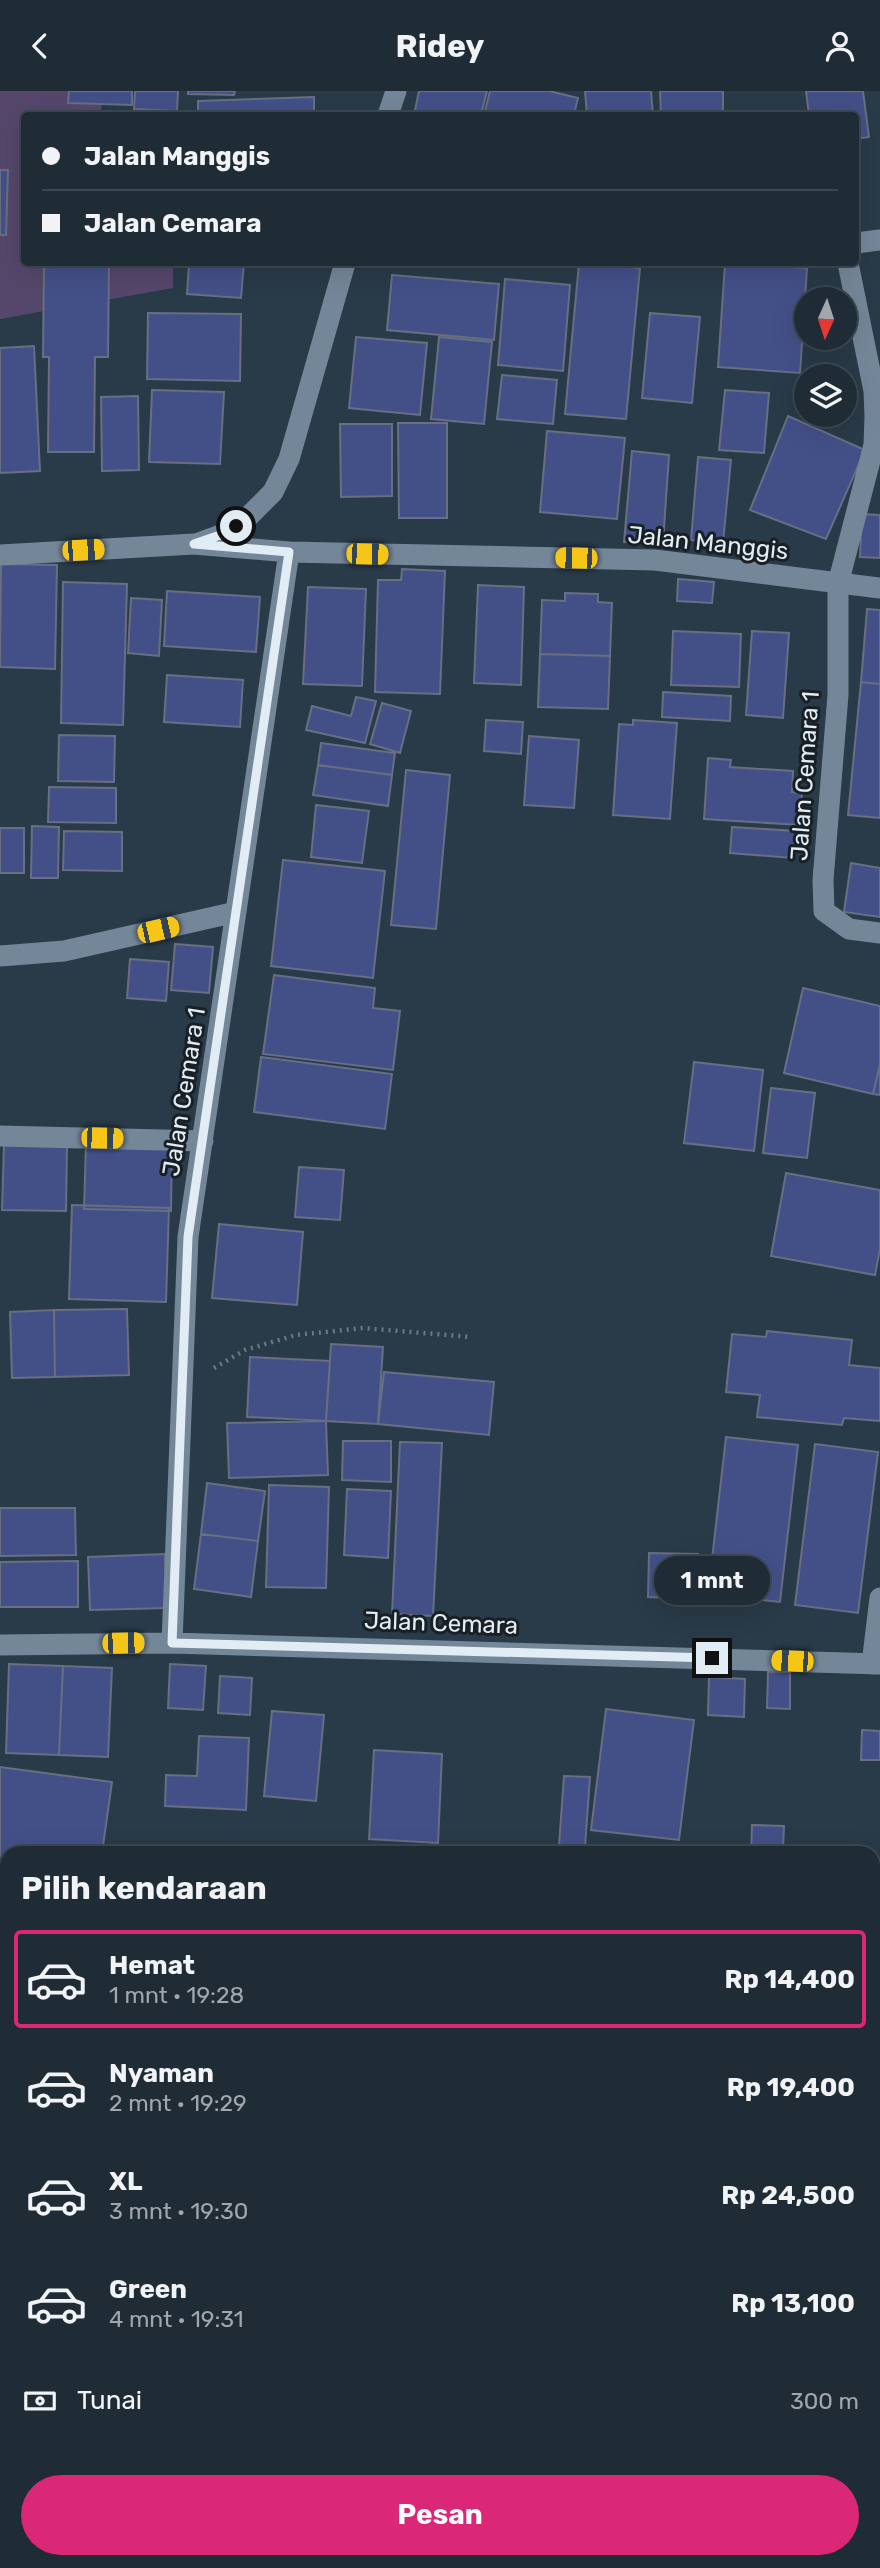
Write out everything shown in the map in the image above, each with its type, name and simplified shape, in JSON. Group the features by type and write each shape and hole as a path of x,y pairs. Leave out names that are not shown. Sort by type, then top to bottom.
{"street":[{"path":"389,112 396,91"},
{"path":"859,243 880,240"},
{"name":"Jalan Manggis","path":"194,544 223,534 248,517 274,492 289,459 344,266"},
{"path":"838,584 874,445 875,417 874,391 849,266"},
{"name":"Jalan Manggis","path":"0,555 194,544 289,552 655,560 880,588"},
{"name":"Jalan Cemara 1","path":"172,1643 188,1237 289,552"},
{"name":"Jalan Cemara 1","path":"838,584 838,695 823,880 824,911 849,929 880,933"},
{"path":"0,955 64,951 236,912"},
{"path":"0,1136 203,1141"},
{"path":"876,1664 880,1598"},
{"name":"Jalan Cemara","path":"0,1645 172,1643 876,1664"}],"path":[{"path":"183,1387 245,1350 296,1335 363,1328 471,1337"}],"shaded area":[{"path":"0,91 105,91 101,112 21,112 21,266 173,266 173,288 0,319"}],"building":[{"path":"69,91 132,91 132,105 68,103"},
{"path":"135,91 178,91 177,111 134,109"},
{"path":"188,91 235,91 234,95 188,94"},
{"path":"419,91 487,91 482,112 415,112"},
{"path":"490,91 549,91 578,98 575,112 485,112"},
{"path":"585,91 651,91 653,112 587,112"},
{"path":"660,91 723,91 723,112 661,112"},
{"path":"806,91 863,91 869,137 859,139 859,112 809,112"},
{"path":"314,97 314,112 198,112 198,101"},
{"path":"0,170 8,170 6,235 0,235"},
{"path":"44,266 109,266 108,357 95,357 94,452 48,452 49,357 43,357"},
{"path":"189,266 244,266 241,298 187,294"},
{"path":"579,266 640,268 626,419 565,414"},
{"path":"725,266 807,268 806,287 794,287 794,350 802,350 801,364 794,364 794,373 718,367"},
{"path":"392,275 499,284 494,340 387,330"},
{"path":"505,279 570,285 563,371 498,365"},
{"path":"148,313 241,314 240,381 147,379"},
{"path":"650,313 700,317 692,403 642,398"},
{"path":"356,337 427,343 420,415 349,408"},
{"path":"439,337 492,342 484,424 431,419"},
{"path":"34,346 40,471 0,473 0,348"},
{"path":"502,375 557,380 553,424 497,419"},
{"path":"152,390 224,392 220,464 149,462"},
{"path":"725,390 769,393 764,453 719,450"},
{"path":"138,396 139,470 102,471 101,397"},
{"path":"788,416 794,419 794,427 813,427 865,450 826,539 750,510"},
{"path":"398,423 447,423 447,518 399,518"},
{"path":"340,424 392,424 392,496 341,497"},
{"path":"547,431 625,438 617,519 540,512"},
{"path":"632,451 669,455 663,543 624,542"},
{"path":"698,457 731,460 723,543 691,540"},
{"path":"862,514 880,515 880,558 860,557"},
{"path":"1,564 57,565 55,669 0,667"},
{"path":"402,569 445,571 440,694 375,692 378,580 401,580"},
{"path":"678,579 714,582 712,603 677,601"},
{"path":"63,582 127,584 123,725 61,723"},
{"path":"478,585 524,587 521,685 474,683"},
{"path":"308,587 366,589 362,686 303,684"},
{"path":"167,591 260,597 256,652 164,646"},
{"path":"565,593 598,594 598,602 612,603 610,656 540,654 542,600 565,601"},
{"path":"131,598 162,600 159,656 128,653"},
{"path":"867,609 880,610 880,684 861,682"},
{"path":"673,631 741,634 739,687 671,685"},
{"path":"752,631 789,633 783,718 746,715"},
{"path":"540,654 610,656 608,709 538,707"},
{"path":"167,675 243,680 240,727 164,722"},
{"path":"861,682 880,684 880,818 848,815"},
{"path":"663,692 731,696 730,721 662,717"},
{"path":"356,697 376,701 365,743 306,730 312,706 351,716"},
{"path":"382,703 411,711 400,753 370,744"},
{"path":"486,720 523,722 521,754 484,751"},
{"path":"633,720 677,723 670,819 613,815 619,724 633,725"},
{"path":"59,735 115,736 114,782 58,781"},
{"path":"529,736 579,740 574,808 524,805"},
{"path":"321,743 395,753 392,775 318,765"},
{"path":"708,758 731,760 730,767 793,771 792,792 802,793 800,825 704,819"},
{"path":"318,765 392,775 388,806 313,795"},
{"path":"406,770 450,775 436,929 391,925"},
{"path":"49,787 116,788 116,823 48,822"},
{"path":"316,805 369,811 362,863 311,857"},
{"path":"32,826 59,827 58,878 31,878"},
{"path":"732,827 796,831 793,858 730,853"},
{"path":"0,828 24,828 24,873 0,873"},
{"path":"64,831 122,832 122,871 63,870"},
{"path":"283,860 385,871 373,978 271,966"},
{"path":"851,863 880,868 880,917 844,912"},
{"path":"175,944 213,947 209,993 171,990"},
{"path":"130,959 169,962 166,1001 127,998"},
{"path":"274,975 375,988 373,1008 400,1011 393,1070 263,1054"},
{"path":"803,988 880,1006 880,1064 873,1094 784,1073"},
{"path":"261,1057 392,1074 385,1129 254,1112"},
{"path":"694,1062 763,1070 754,1151 684,1143"},
{"path":"880,1064 880,1095 873,1094"},
{"path":"771,1088 815,1093 807,1158 763,1153"},
{"path":"86,1143 172,1144 171,1211 84,1209"},
{"path":"4,1144 67,1146 66,1211 2,1210"},
{"path":"299,1167 344,1170 340,1220 295,1217"},
{"path":"786,1173 880,1190 880,1249 875,1275 771,1256"},
{"path":"72,1205 169,1208 166,1302 69,1299"},
{"path":"219,1224 303,1232 297,1305 212,1298"},
{"path":"127,1309 129,1375 55,1377 54,1310"},
{"path":"54,1310 55,1377 12,1378 10,1312"},
{"path":"767,1331 852,1340 849,1365 880,1368 880,1421 844,1418 842,1425 757,1417 760,1395 726,1392 732,1334 766,1337"},
{"path":"331,1344 383,1347 378,1424 326,1421"},
{"path":"250,1357 330,1361 326,1421 247,1417"},
{"path":"384,1372 494,1382 489,1435 378,1424"},
{"path":"326,1421 328,1475 229,1478 227,1423"},
{"path":"726,1437 798,1445 780,1602 708,1594"},
{"path":"343,1441 391,1441 391,1482 342,1480"},
{"path":"400,1442 442,1443 433,1616 392,1614"},
{"path":"815,1444 878,1452 858,1613 795,1605"},
{"path":"207,1483 265,1491 258,1541 201,1534"},
{"path":"269,1485 329,1487 326,1588 266,1587"},
{"path":"347,1489 391,1491 388,1558 344,1555"},
{"path":"0,1508 75,1508 76,1555 0,1556"},
{"path":"201,1534 258,1541 251,1597 194,1589"},
{"path":"649,1553 698,1554 697,1599 648,1597"},
{"path":"165,1554 167,1608 90,1610 88,1557"},
{"path":"78,1561 78,1607 0,1607 0,1562"},
{"path":"9,1664 63,1666 59,1755 6,1753"},
{"path":"170,1664 206,1666 203,1710 168,1708"},
{"path":"63,1666 112,1668 108,1757 59,1755"},
{"path":"768,1672 790,1672 790,1709 767,1708"},
{"path":"220,1676 252,1678 250,1715 218,1713"},
{"path":"709,1677 745,1679 744,1717 708,1715"},
{"path":"606,1709 694,1720 679,1840 591,1830"},
{"path":"272,1711 324,1715 316,1801 264,1796"},
{"path":"862,1730 880,1731 880,1760 861,1760"},
{"path":"199,1736 249,1738 246,1810 165,1806 166,1775 197,1776"},
{"path":"374,1750 442,1754 438,1843 369,1839"},
{"path":"0,1767 112,1782 103,1846 0,1846"},
{"path":"564,1776 590,1777 585,1846 559,1845"},
{"path":"752,1825 784,1826 783,1846 751,1846"}],"route":[{"path":"236,526 223,534 194,544 289,552 188,1237 172,1643 712,1658"}]}
